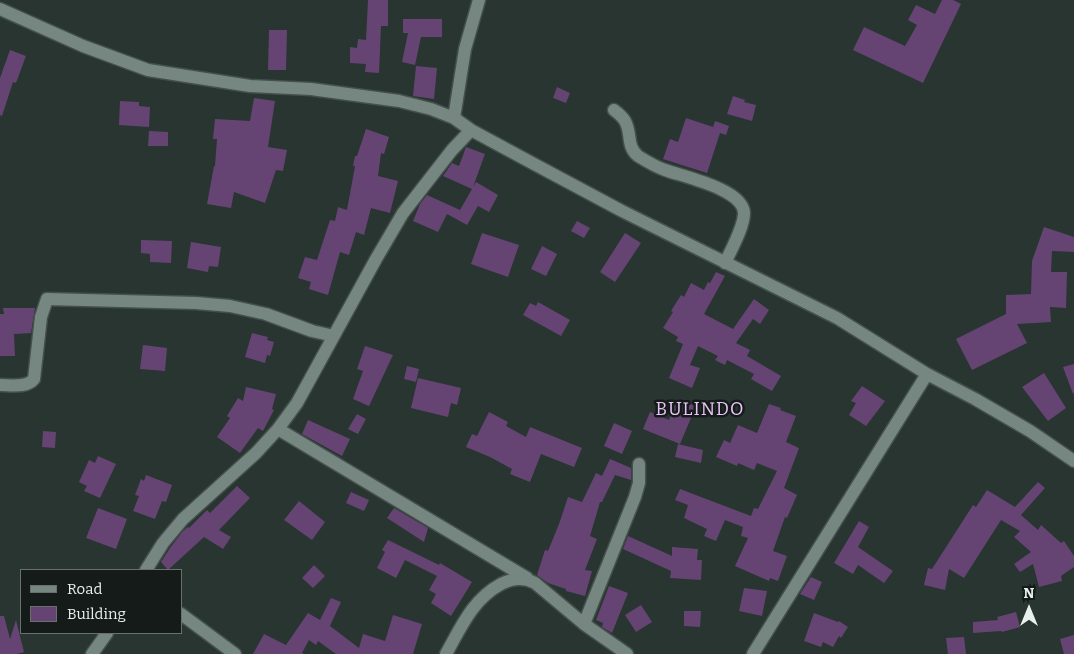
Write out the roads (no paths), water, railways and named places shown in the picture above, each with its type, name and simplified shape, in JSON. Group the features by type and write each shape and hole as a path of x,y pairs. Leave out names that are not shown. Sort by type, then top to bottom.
{"street":[{"path":"454,118 465,49 480,0"},
{"path":"0,9 83,46 148,70 250,86 311,89 399,102 430,109 454,118 471,130 587,192 837,318 927,374 991,408 1072,457"},
{"path":"614,110 624,119 627,125 630,147 640,157 663,169 721,189 741,203 744,212 742,223 725,263"},
{"path":"147,569 159,549 183,519 256,453 278,429 297,403 403,213 452,150 471,130"},
{"path":"0,385 24,385 31,383 34,379 41,317 46,299 196,303 230,306 266,314 334,336"},
{"path":"753,654 927,374"},
{"path":"278,429 535,583 584,624 627,654"},
{"path":"584,624 635,497 639,483 639,464"},
{"path":"446,654 468,614 485,594 505,582 526,578"},
{"path":"182,615 235,654"},
{"path":"92,654 106,634"}],"district":[{"name":"BULINDO","path":"700,410"}]}
